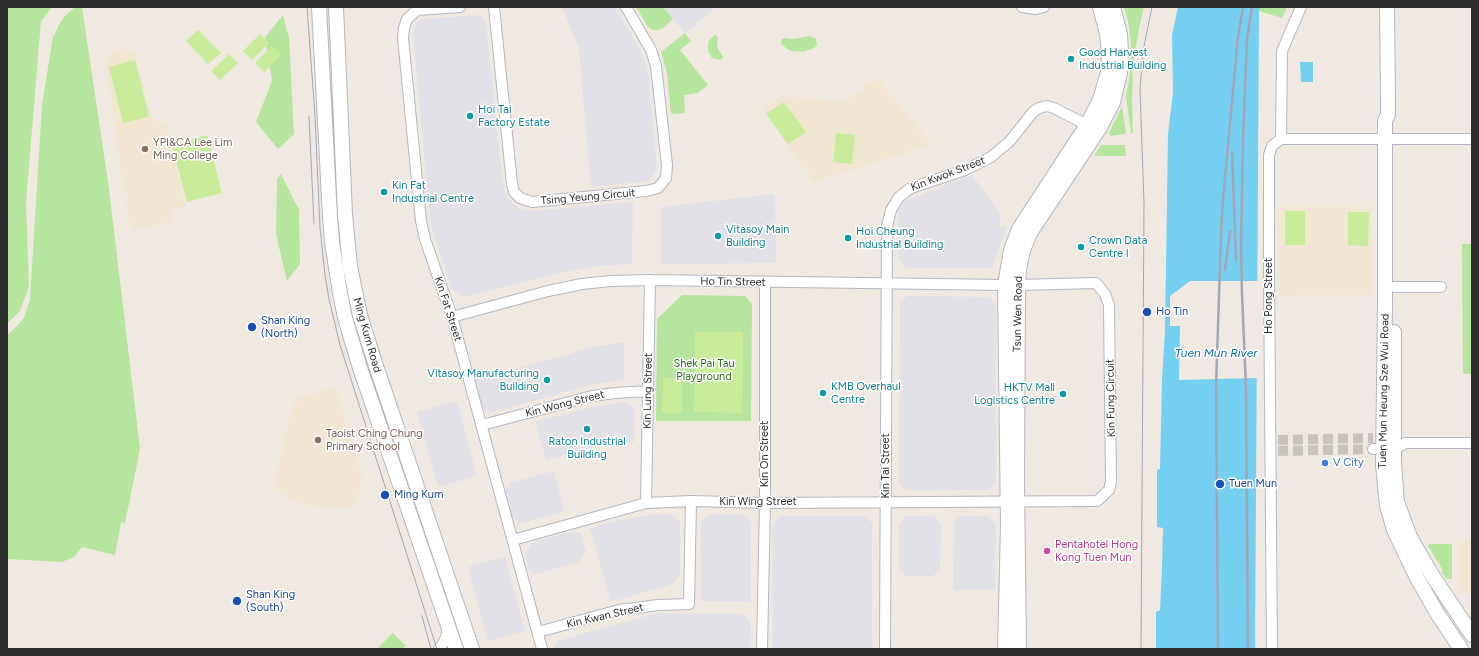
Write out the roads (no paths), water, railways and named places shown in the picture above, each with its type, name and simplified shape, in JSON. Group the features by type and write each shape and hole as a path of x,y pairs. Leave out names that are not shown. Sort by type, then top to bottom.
{"main road":[{"name":"Ming Kum Road","path":"319,7 330,217 340,293 360,368 456,649"},
{"name":"Ming Kum Road","path":"336,7 345,216 350,266 356,297 375,364 472,649"},
{"name":"Tsun Wen Road","path":"1019,649 1013,501 1011,250 1019,229 1087,126 1100,100 1108,72 1108,43 1100,7"},
{"name":"Tsun Wen Road","path":"1012,285 1030,233 1099,129 1112,102 1120,73 1121,53 1120,34 1113,7"},
{"name":"Tuen Mun Heung Sze Wui Road","path":"1387,7 1388,114 1391,121 1387,443 1394,464 1397,502 1405,526 1429,571 1472,635"},
{"name":"Tuen Mun Heung Sze Wui Road","path":"1390,140 1394,288 1387,443 1383,468 1387,505 1394,530 1417,578 1437,613 1461,649"},
{"name":"Tsun Wen Road","path":"1005,649 1013,501"}],"street":[{"name":"Kin Fat Street","path":"460,7 417,10 407,19 403,33 421,221 425,239 452,317 542,649"},
{"name":"Tsing Yeung Circuit","path":"494,7 512,184 514,192 520,198 532,202 646,192 658,188 666,178 667,165 656,66 649,46 626,7"},
{"path":"1022,7 1036,9 1044,7"},
{"path":"1301,7 1282,51 1281,140 1472,139"},
{"name":"Kin Kwok Street","path":"888,284 888,220 893,205 902,193 917,185 965,170 991,157 1010,141 1033,112 1039,108 1047,106 1054,108 1087,126"},
{"name":"Ho Pong Street","path":"1272,649 1271,520 1274,440 1269,278 1269,155 1272,146 1281,140"},
{"name":"Ho Tin Street","path":"452,317 548,291 576,285 612,281 650,280 1012,285"},
{"name":"Kin Lung Street","path":"646,503 650,280"},
{"name":"Kin On Street","path":"762,649 765,502 765,282"},
{"name":"Kin Fung Circuit","path":"1012,285 1096,283 1105,294 1109,305 1112,480 1109,490 1097,501 1013,501"},
{"name":"Kin Tai Street","path":"886,649 888,284"},
{"path":"1394,288 1441,287"},
{"name":"Kin Wong Street","path":"482,426 592,396 615,392 648,391"},
{"path":"1387,443 1472,442"},
{"name":"Kin Wing Street","path":"513,540 646,503 691,501 1013,501"},
{"name":"Kin Kwan Street","path":"538,632 619,610 658,605 689,604 691,501"},
{"path":"439,649 447,637 449,628"}],"water":[{"name":"Tuen Mun River","path":"1178,7 1261,7 1259,11 1255,649 1156,649 1156,612 1160,610 1163,528 1157,527 1157,470 1160,469 1162,379 1165,331 1168,134 1173,93 1172,35"},
{"path":"1300,62 1313,62 1313,82 1301,82"}],"tunnel":[{"path":"1278,440 1373,438"},
{"path":"1278,451 1373,449"}],"tram line":[{"path":"307,7 315,116 320,228 329,299 340,345 437,649"},
{"path":"1141,649 1144,203 1140,89 1143,51 1152,7"},
{"path":"309,116 314,224"},
{"path":"422,616 431,649"}],"railway":[{"path":"1218,649 1216,388 1221,233 1238,37 1243,7"},
{"path":"1248,649 1246,388 1241,245 1247,39 1252,7"},
{"path":"1232,152 1236,260"},
{"path":"1225,270 1230,231"}],"place":[{"name":"Good Harvest Industrial Building","path":"1071,59"},
{"name":"Hoi Tai Factory Estate","path":"470,116"},
{"name":"YPI&CA Lee Lim Ming College","path":"145,149"},
{"name":"Kin Fat Industrial Centre","path":"384,192"},
{"name":"Vitasoy Main Building","path":"718,236"},
{"name":"Hoi Cheung Industrial Building","path":"848,238"},
{"name":"Crown Data Centre I","path":"1081,247"},
{"name":"Ho Tin","path":"1147,312"},
{"name":"Shan King (North)","path":"252,327"},
{"name":"Vitasoy Manufacturing Building","path":"547,380"},
{"name":"KMB Overhaul Centre","path":"823,393"},
{"name":"HKTV Mall Logistics Centre","path":"1063,394"},
{"name":"Raton Industrial Building","path":"587,429"},
{"name":"Taoist Ching Chung Primary School","path":"318,440"},
{"name":"V City","path":"1325,463"},
{"name":"Tuen Mun","path":"1220,484"},
{"name":"Ming Kum","path":"385,495"},
{"name":"Pentahotel Hong Kong Tuen Mun","path":"1047,551"},
{"name":"Shan King (South)","path":"237,601"}],"park label":[{"name":"Shek Pai Tau Playground","path":"704,370"}]}
